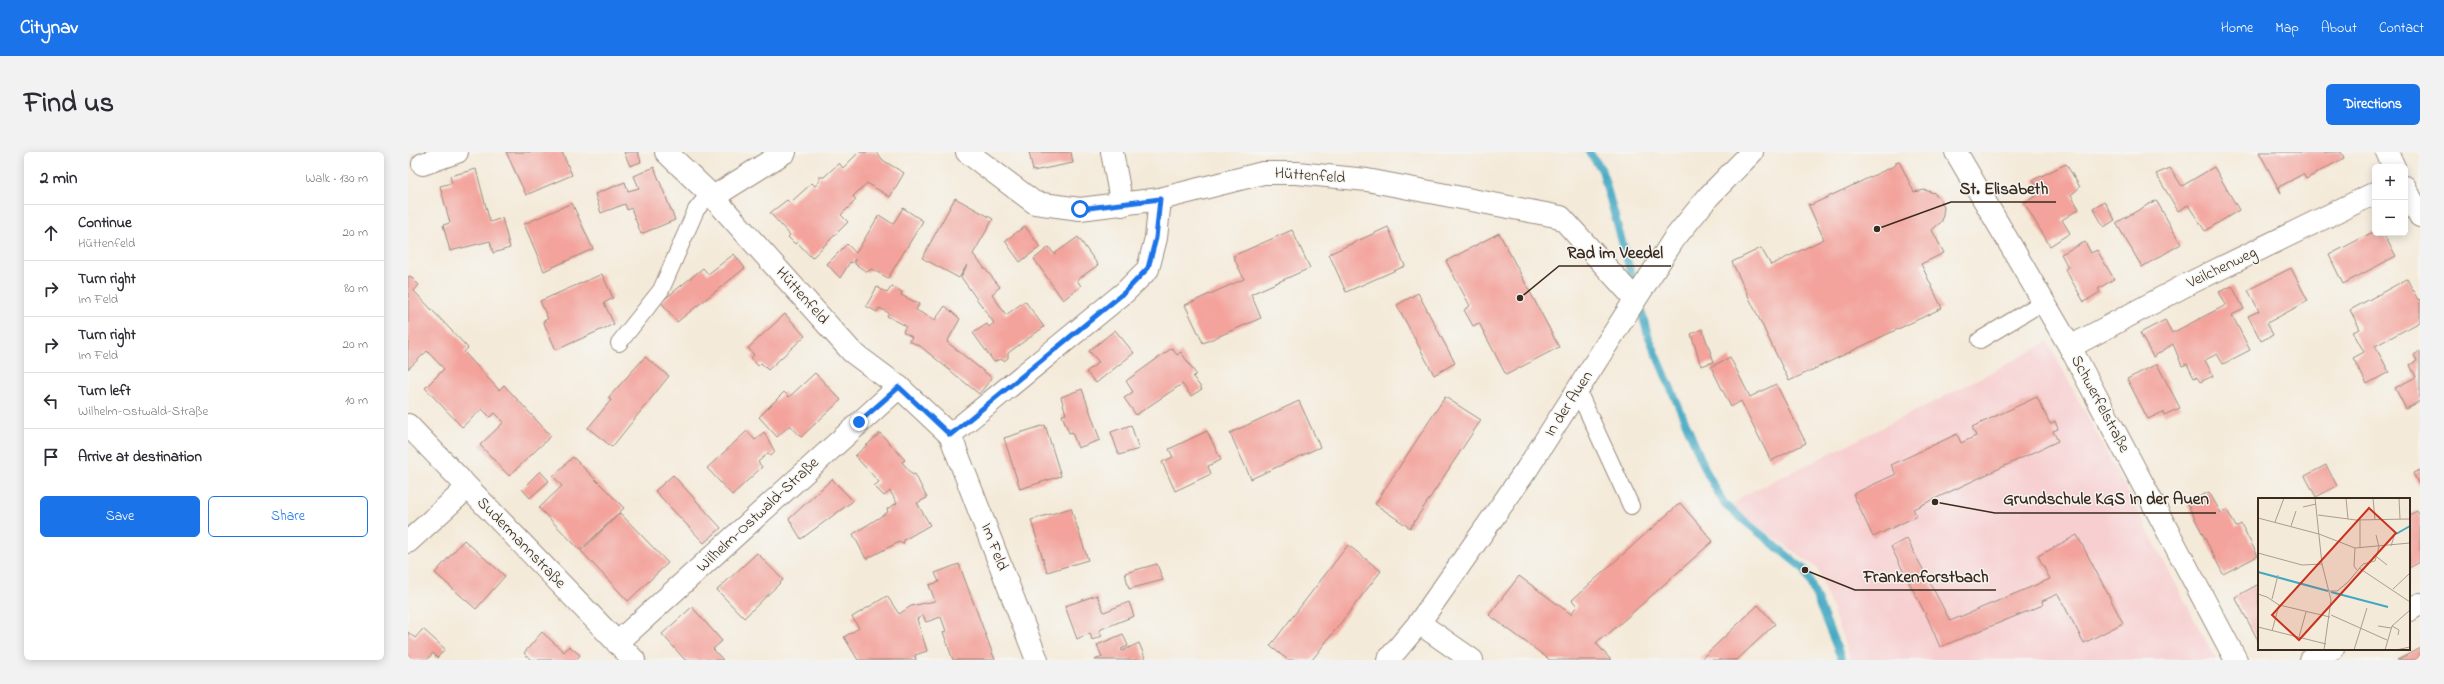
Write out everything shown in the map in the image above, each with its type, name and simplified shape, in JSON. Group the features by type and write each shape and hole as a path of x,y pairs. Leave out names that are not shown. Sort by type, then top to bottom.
{"street":[{"path":"422,164 457,152"},
{"name":"Hüttenfeld","path":"666,152 711,195 852,352 899,387"},
{"path":"711,195 785,152"},
{"name":"Hüttenfeld","path":"967,152 1035,203 1080,209 1122,205 1160,199 1263,173 1297,173 1367,180 1561,217 1635,290"},
{"path":"1112,152 1122,205"},
{"name":"In der Auen","path":"1388,660 1419,623 1527,468 1578,391 1623,317 1635,290 1709,196 1752,152"},
{"name":"Schwerfelstraße","path":"1956,152 2070,347 2236,660"},
{"path":"2386,152 2392,164"},
{"path":"2408,193 2420,216"},
{"name":"Veilchenweg","path":"2070,347 2186,286 2372,195"},
{"path":"950,435 1125,292 1148,268 1156,238 1160,199"},
{"name":"Im Feld","path":"899,387 950,435 1037,660"},
{"name":"Wilhelm-Ostwald-Straße","path":"617,642 899,387"},
{"name":"Sudermannstraße","path":"408,425 634,660"},
{"path":"408,542 467,488"},
{"path":"2410,609 2420,604"},
{"path":"1419,623 1472,660"},
{"path":"2311,660 2331,650"}],"lane":[{"path":"619,343 661,290 696,210 711,195"},
{"path":"1980,340 2043,302"},
{"path":"1578,391 1631,506"}],"shaded area":[{"path":"2048,342 2216,660 1851,660 1817,568 1731,507 1743,496 1944,397"}],"building":[{"path":"506,152 562,152 572,175 526,195"},
{"path":"624,152 638,152 641,162 630,166"},
{"path":"859,152 876,152 884,161 904,173 890,197 867,183 853,196 856,200 841,215 848,222 812,258 797,242 795,244 788,237 790,235 770,213 787,200 790,203 812,183 815,186 819,182 819,177 824,177 839,163 843,168"},
{"path":"1029,152 1071,152 1073,163 1033,171"},
{"path":"2259,152 2341,152 2344,158 2306,179 2303,174 2279,187 2281,193"},
{"path":"1899,161 1914,192 1925,190 1934,193 1940,198 1944,207 1942,221 1932,230 1944,253 1921,264 1942,308 1789,381 1732,262 1761,248 1771,265 1824,239 1808,204 1811,205 1896,165 1896,162"},
{"path":"2066,164 2080,187 2071,195 2079,209 2062,220 2070,233 2050,246 2024,203 2041,193 2033,180"},
{"path":"654,167 675,220 641,234 631,208 627,210 625,204 601,213 595,194 625,182 628,191 639,188 634,176"},
{"path":"2214,167 2239,210 2205,231 2188,205 2178,211 2156,174 2170,168 2182,186"},
{"path":"476,169 490,222 502,218 510,248 493,253 490,241 450,251 443,225 450,223 440,186 452,183 450,176"},
{"path":"955,198 993,219 973,254 1000,287 992,294 1006,315 1025,301 1044,327 1008,353 1008,358 1004,361 1000,359 994,362 973,333 987,324 989,327 994,323 961,277 967,265 959,278 922,258"},
{"path":"2156,200 2181,244 2142,267 2116,223"},
{"path":"2104,201 2115,220 2104,227 2093,208"},
{"path":"572,203 593,249 544,271 524,224"},
{"path":"903,208 923,221 888,278 872,269 867,272 855,264 855,259 852,263 850,262 840,278 827,264 847,244 856,253 879,215 893,224"},
{"path":"1025,226 1040,247 1020,262 1005,241"},
{"path":"1388,227 1405,266 1346,292 1329,254"},
{"path":"1292,230 1310,268 1251,294 1261,318 1203,343 1185,305 1244,279 1233,256"},
{"path":"1499,233 1559,347 1506,375 1479,323 1473,326 1464,310 1470,306 1446,261"},
{"path":"2372,233 2372,236 2385,236 2396,256 2343,284 2329,255"},
{"path":"1078,237 1098,265 1077,280 1081,286 1063,300 1034,259 1049,247 1054,254"},
{"path":"2085,242 2091,253 2097,250 2114,279 2098,289 2100,292 2084,302 2065,269 2068,267 2061,254"},
{"path":"734,254 745,268 677,322 661,302 703,268 708,274"},
{"path":"2291,268 2308,301 2267,323 2273,335 2261,341 2248,316 2259,311 2248,290"},
{"path":"602,274 613,298 604,303 614,324 556,350 543,321 548,319 540,301"},
{"path":"410,276 419,285 414,291 468,348 464,352 499,390 504,385 551,436 509,476 480,445 504,422 495,413 490,417 482,409 462,427 425,388 444,369 427,351 408,369 408,277"},
{"path":"2407,279 2418,300 2420,299 2420,322 2375,346 2389,372 2367,384 2353,358 2364,352 2353,332 2360,329 2350,310"},
{"path":"892,286 902,292 901,295 919,304 916,310 935,320 945,306 960,319 947,342 992,378 979,394 920,346 909,341 912,337 903,332 906,326 887,316 889,313 879,308 877,312 866,306 877,287 887,293"},
{"path":"2232,286 2244,309 2232,315 2250,350 2223,364 2217,354 2205,360 2213,376 2200,382 2197,377 2194,378 2187,364 2182,366 2173,344 2153,357 2140,333 2165,320 2172,333 2226,305 2219,292"},
{"path":"1418,293 1455,363 1434,375 1397,305"},
{"path":"785,314 805,336 768,370 761,363 758,366 751,358 754,355 748,348"},
{"path":"1702,329 1714,362 1701,366 1691,334"},
{"path":"1115,330 1134,353 1096,383 1086,372 1099,362 1089,351"},
{"path":"1172,348 1177,355 1181,352 1196,374 1193,377 1202,389 1191,396 1182,384 1136,415 1124,398 1133,392 1126,381"},
{"path":"2420,351 2420,401 2406,409 2395,388 2416,377 2410,365 2417,361 2414,355"},
{"path":"645,357 669,376 612,447 588,428 611,400 608,398"},
{"path":"1730,357 1750,397 1776,384 1806,443 1771,461 1741,401 1731,407 1711,367"},
{"path":"2157,364 2180,408 2164,415 2163,412 2148,419 2127,379"},
{"path":"815,373 841,400 801,437 790,425 777,437 759,417 784,392 789,397"},
{"path":"1082,389 1100,440 1078,448 1072,432 1069,433 1062,415 1066,414 1061,397"},
{"path":"1445,397 1481,420 1410,528 1375,504"},
{"path":"2037,397 2050,424 2055,421 2058,429 2053,431 2058,441 1913,509 1917,516 1873,537 1853,494 1896,474 1891,465 1957,434 1961,443 1976,436 1972,427"},
{"path":"1299,401 1320,447 1251,479 1230,433"},
{"path":"1045,425 1061,476 1020,489 1004,438"},
{"path":"1131,425 1139,449 1119,455 1111,432"},
{"path":"747,431 755,440 764,432 775,452 771,456 768,453 758,462 762,467 732,495 707,468"},
{"path":"1207,431 1221,460 1208,466 1211,474 1175,491 1162,462 1173,457 1169,449"},
{"path":"880,433 905,460 902,462 913,475 915,474 927,498 917,503 930,525 904,540 903,544 899,542 866,559 853,534 888,512 887,509 897,503 890,491 884,496 874,486 879,482 855,456"},
{"path":"573,457 624,508 580,550 539,508 562,486 553,476"},
{"path":"2326,465 2337,486 2316,497 2305,476"},
{"path":"2420,470 2420,484 2419,485 2413,473"},
{"path":"540,471 549,481 530,498 522,489"},
{"path":"673,475 721,528 704,543 655,491"},
{"path":"832,479 853,501 801,539 789,519"},
{"path":"2209,492 2221,513 2227,510 2236,527 2241,524 2258,556 2223,574 2187,503"},
{"path":"1680,503 1713,541 1605,637 1603,636 1596,643 1611,660 1550,660 1489,615 1519,576 1571,614 1577,606 1572,600"},
{"path":"1071,508 1088,560 1047,572 1031,520"},
{"path":"2417,511 2420,516 2420,562 2410,567 2410,514"},
{"path":"620,513 668,563 628,601 581,551"},
{"path":"2077,535 2123,623 2084,643 2058,594 2042,601 2043,605 1940,647 1928,619 1891,547 1907,539 1950,621 2050,579 2038,556"},
{"path":"464,540 505,576 476,609 435,573"},
{"path":"1348,545 1381,571 1312,660 1288,660 1270,646"},
{"path":"757,553 783,580 744,618 717,590"},
{"path":"959,564 995,660 953,660 943,632 946,631 941,617 926,622 923,615 917,619 927,651 915,655 916,660 858,660 844,637 859,628 852,617 887,596 899,614 911,606 935,601 929,585 939,582 935,573"},
{"path":"1157,564 1163,580 1129,589 1125,573"},
{"path":"2258,585 2258,640 2235,597"},
{"path":"1097,595 1104,612 1129,602 1134,616 1099,630 1102,636 1092,640 1090,633 1077,639 1065,606"},
{"path":"1758,605 1775,624 1737,660 1700,660"},
{"path":"692,607 722,641 713,649 723,660 685,660 662,634"},
{"path":"423,629 445,649 437,658 433,653 427,660 408,660 408,632 415,638"},
{"path":"542,632 564,652 569,646 580,655 576,660 531,660 524,653"},
{"path":"1123,634 1128,646 1121,649 1122,651 1139,643 1146,660 1094,660 1102,657 1097,645"},
{"path":"2420,648 2420,660 2397,660"}],"waterway":[{"path":"1589,152 1602,170 1648,335 1707,473 1725,505 1805,570 1842,660"}],"place":[{"name":"St. Elisabeth","path":"1877,229"},
{"name":"Rad im Veedel","path":"1520,298"},
{"name":"Grundschule KGS In der Auen","path":"1935,502"},
{"name":"Frankenforstbach","path":"1805,570"}],"route":[{"path":"859,422 899,387 950,435 1125,292 1148,268 1156,238 1160,199 1122,205 1080,209"}]}
